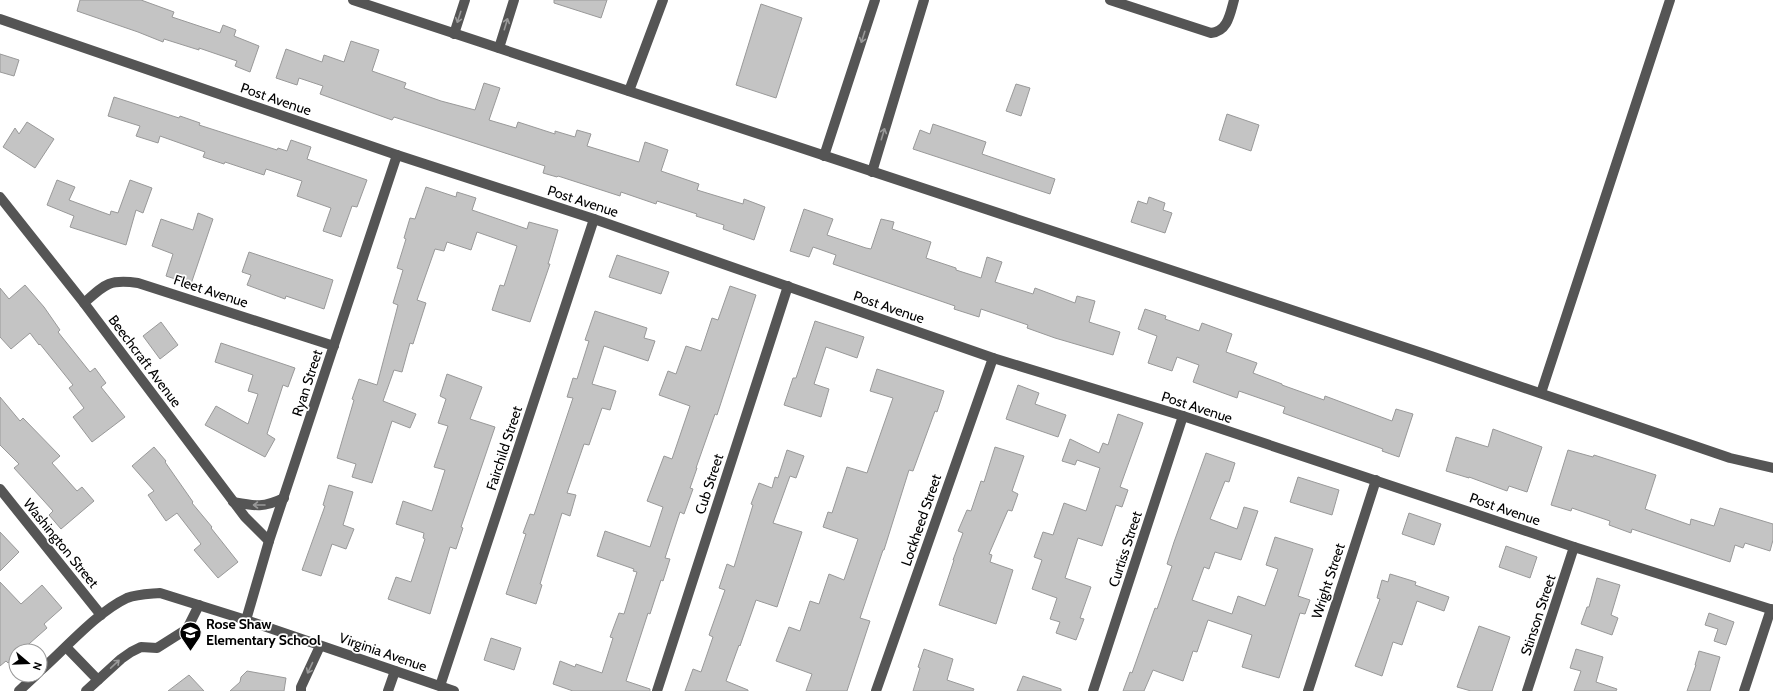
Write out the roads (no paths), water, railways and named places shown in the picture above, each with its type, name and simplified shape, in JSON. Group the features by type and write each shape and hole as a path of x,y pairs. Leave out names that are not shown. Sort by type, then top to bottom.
{"street":[{"path":"353,0 1541,393 1730,458 1773,468"},
{"path":"454,34 465,0"},
{"path":"499,48 514,0"},
{"path":"629,92 663,0"},
{"path":"824,156 875,0"},
{"path":"872,172 924,0"},
{"path":"1110,0 1211,33 1219,32 1226,26 1234,0"},
{"path":"1541,393 1670,0"},
{"name":"Post Avenue","path":"0,19 397,155 594,219 993,358 1183,416 1574,547 1772,609"},
{"name":"Ryan Street","path":"246,620 269,541 397,155"},
{"name":"Beechcraft Avenue","path":"0,197 84,303 233,502 245,517 269,541"},
{"name":"Fairchild Street","path":"440,686 594,219"},
{"name":"Fleet Avenue","path":"84,303 104,285 121,280 138,283 334,346"},
{"name":"Cub Street","path":"657,691 788,286"},
{"name":"Lockheed Street","path":"876,691 993,358"},
{"name":"Curtiss Street","path":"1093,691 1183,416"},
{"name":"Wright Street","path":"1308,691 1376,480"},
{"name":"Washington Street","path":"0,489 101,615"},
{"path":"233,502 261,506 270,505 284,498"},
{"name":"Stinson Street","path":"1527,691 1574,547"},
{"name":"Virginia Avenue","path":"48,664 101,615 127,598 160,593 246,620 454,691"},
{"path":"86,691 131,652 141,647 157,648 187,629 199,605"},
{"path":"1744,691 1772,609"},
{"path":"301,691 301,687 320,646"},
{"path":"66,647 98,680"},
{"path":"388,691 395,671"},
{"path":"19,691 28,683"}],"place":[{"name":"Rose Shaw Elementary School","path":"190,652"}]}
